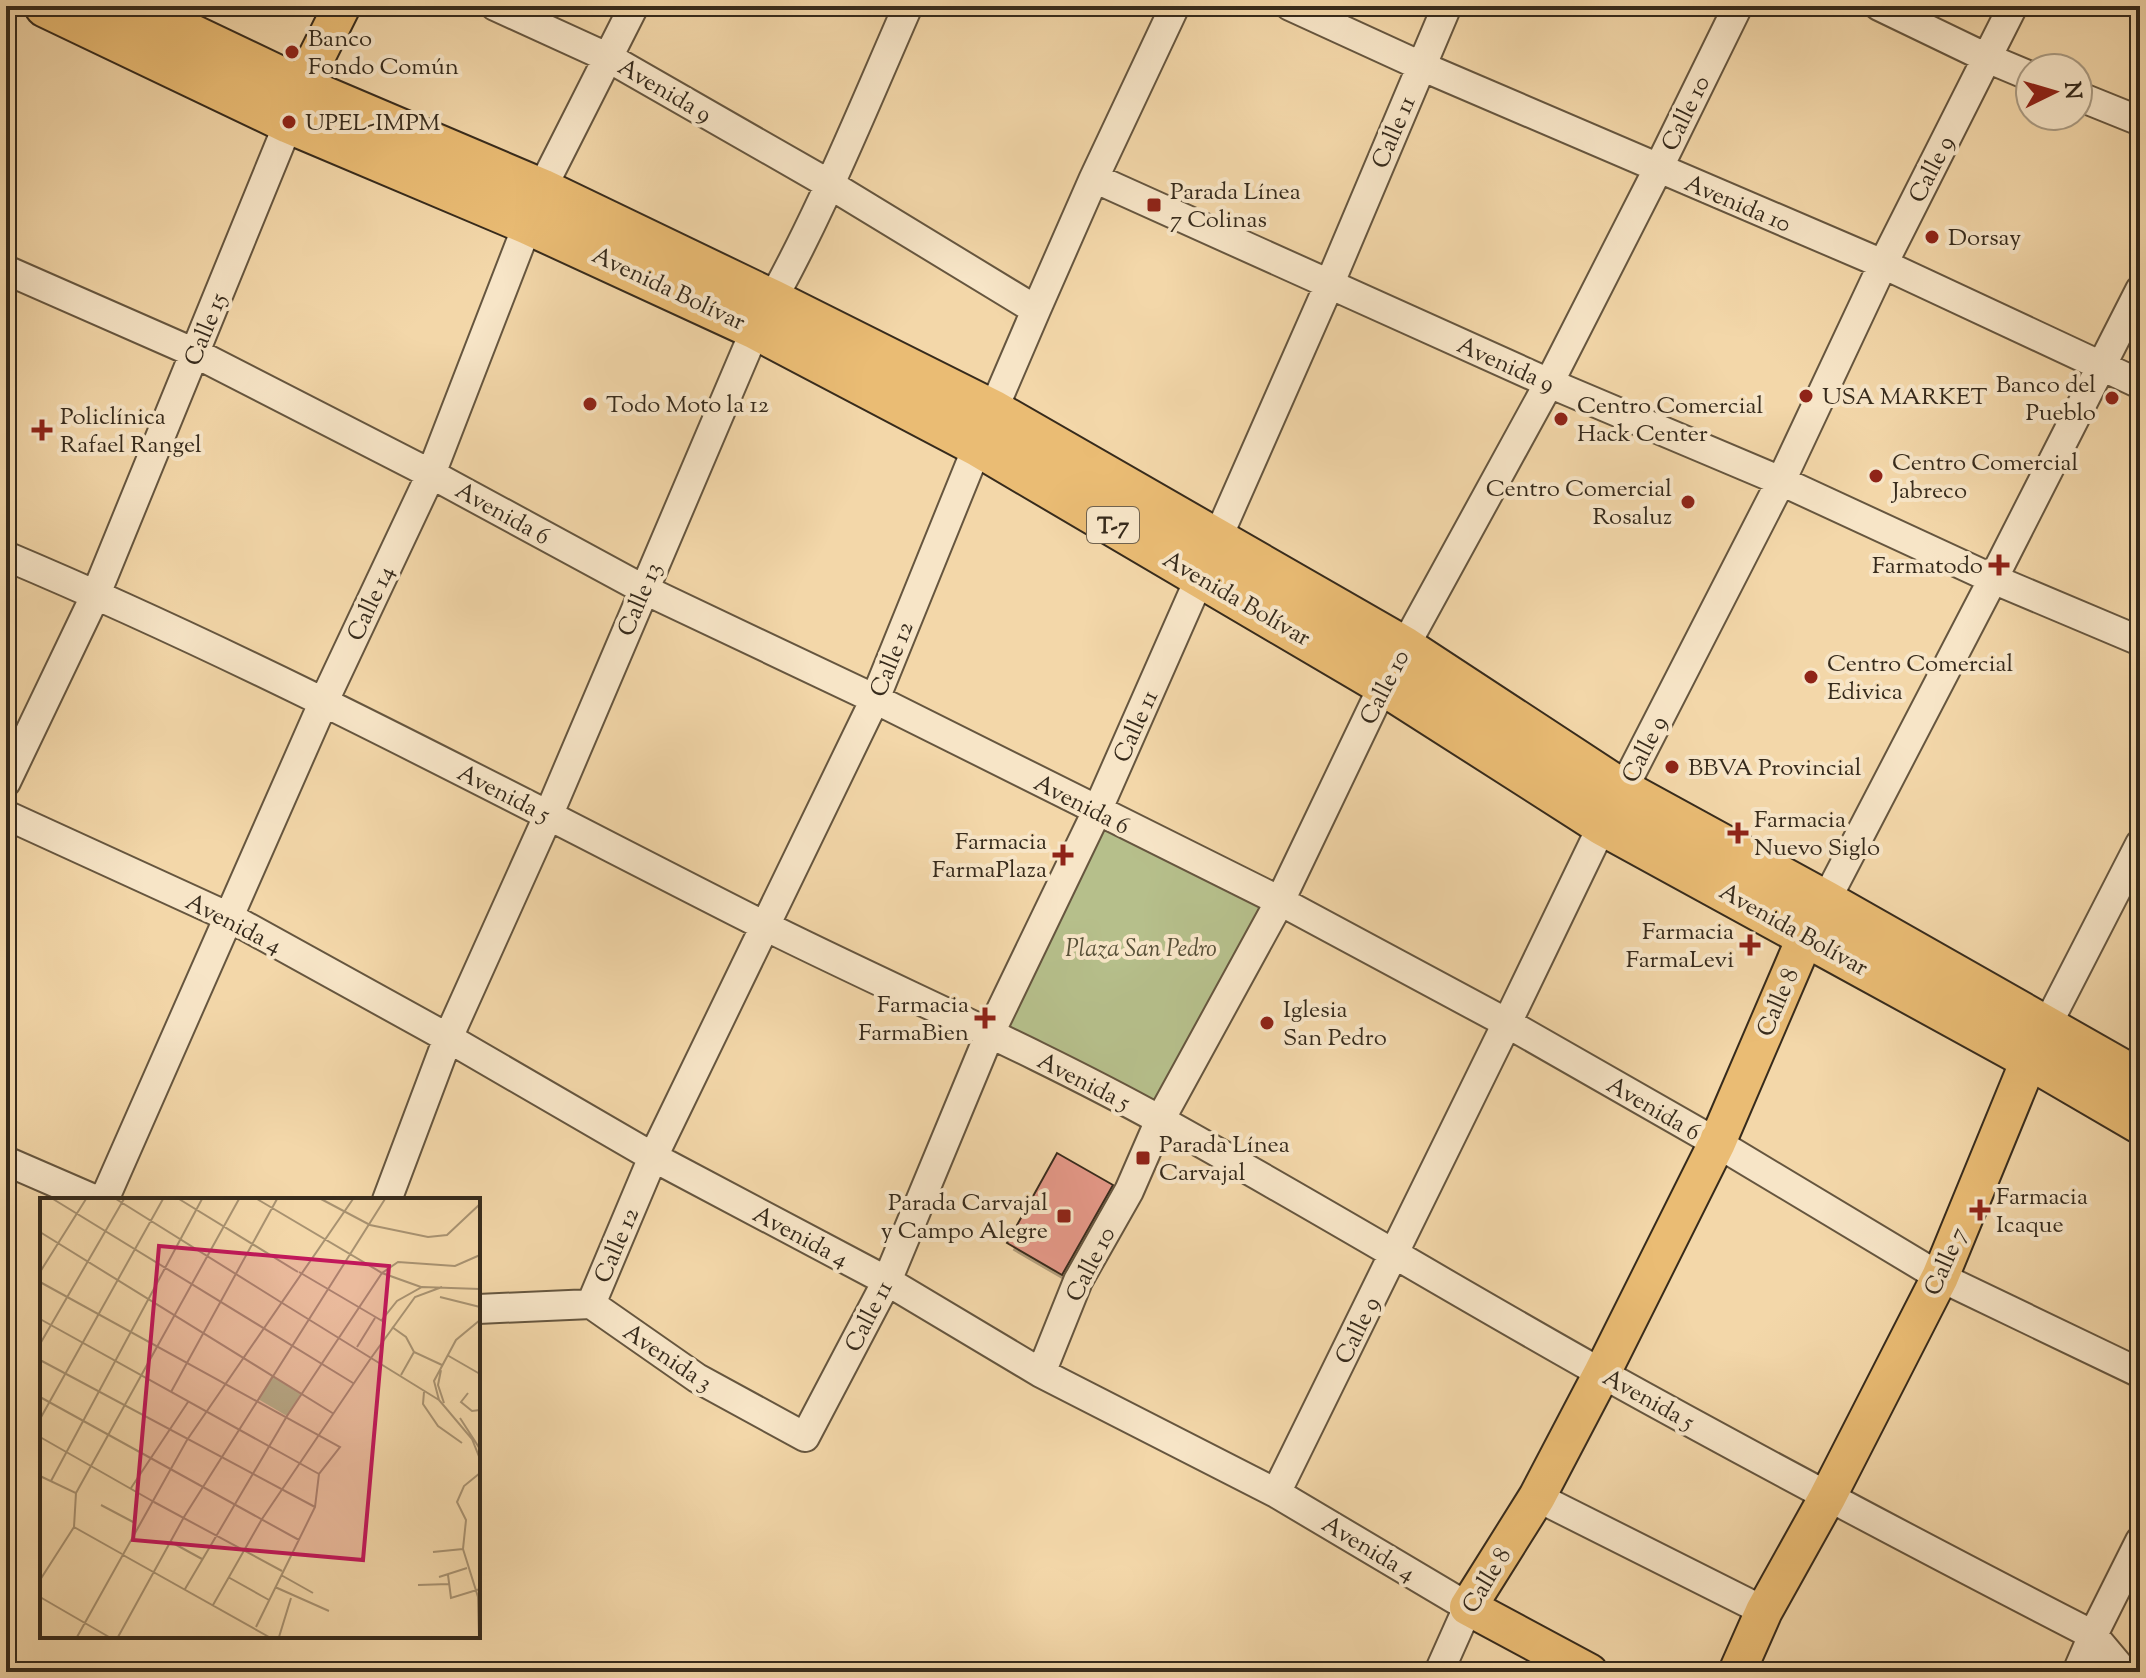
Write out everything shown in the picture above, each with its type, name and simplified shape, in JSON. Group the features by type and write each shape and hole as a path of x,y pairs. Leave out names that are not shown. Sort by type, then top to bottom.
{"highway":[{"name":"Avenida Bolívar","path":"46,6 295,105 535,206 764,315 985,428 1394,666 1613,807 2038,1042 2140,1081"},
{"name":"Avenida Bolívar","path":"129,6 295,105"},
{"name":"Avenida Bolívar","path":"2038,1042 2140,1122"}],"main road":[{"name":"Calle 15","path":"295,105 342,6"},
{"name":"Calle 8","path":"1468,1607 1537,1497 1602,1373 1717,1143 1815,919"},
{"name":"Calle 7","path":"1748,1667 1764,1611 1827,1498 1940,1277 2038,1042"},
{"name":"Avenida 4","path":"1468,1607 1589,1672"}],"street":[{"name":"Avenida 9","path":"495,6 609,58 829,184 1036,310"},
{"name":"Calle 14","path":"105,1198 324,701 431,474 535,206 634,6"},
{"name":"Calle 13","path":"388,1198 448,1038 548,816 643,589 764,315 829,184 908,6"},
{"name":"Calle 12","path":"591,1304 653,1157 875,699 1036,310 1175,6"},
{"name":"Avenida 10","path":"1290,6 1421,66 1883,264 2140,384"},
{"name":"Calle 11","path":"805,1437 887,1281 990,1033 1097,811 1329,285 1447,6"},
{"name":"Calle 10","path":"1041,1373 1078,1281 1129,1191 1160,1120 1280,901 1394,666 1549,383 1738,6"},
{"path":"1879,6 2014,69"},
{"name":"Calle 9","path":"1276,1493 1613,807 1781,481 1883,264 2013,6"},
{"path":"2094,102 2140,121"},
{"name":"Calle 15","path":"6,782 96,594 295,105"},
{"name":"Avenida 9","path":"1094,178 1549,383 1781,481 1993,579 2140,641"},
{"name":"Avenida 6","path":"7,275 195,353 431,474 643,589 875,699 1280,901 1507,1023 1717,1143 1940,1277 2140,1373"},
{"name":"Calle 8","path":"1815,919 2140,290"},
{"name":"Avenida 5","path":"6,556 96,594 324,701 765,926 990,1033 1160,1120 1827,1498 2093,1635 2124,1672"},
{"name":"Avenida 4","path":"6,815 229,917 448,1038 653,1157 887,1281 1041,1373 1276,1493 1468,1607"},
{"name":"Calle 7","path":"2038,1042 2140,844"},
{"path":"6,1161 91,1198"},
{"path":"480,1309 591,1304"},
{"name":"Avenida 3","path":"591,1304 697,1378 805,1437"},
{"path":"1537,1497 1764,1611"},
{"path":"2077,1672 2140,1541"},
{"name":"Calle 8","path":"1439,1672 1468,1607"}],"green space":[{"name":"Plaza San Pedro","path":"1097,811 1280,901 1160,1120 990,1033"}],"building":[{"name":"Parada Carvajal y Campo Alegre","path":"1057,1153 1113,1185 1062,1275 1007,1243"}],"place":[{"name":"Banco Fondo Común","path":"292,52"},
{"name":"UPEL-IMPM","path":"289,122"},
{"name":"Parada Línea 7 Colinas","path":"1154,205"},
{"name":"Dorsay","path":"1932,237"},
{"name":"USA MARKET","path":"1806,396"},
{"name":"Banco del Pueblo","path":"2112,398"},
{"name":"Todo Moto la 12","path":"590,404"},
{"name":"Centro Comercial Hack Center","path":"1561,419"},
{"name":"Policlínica Rafael Rangel","path":"42,430"},
{"name":"Centro Comercial Jabreco","path":"1876,476"},
{"name":"Centro Comercial Rosaluz","path":"1688,502"},
{"name":"Farmatodo","path":"1999,565"},
{"name":"Centro Comercial Edivica","path":"1811,677"},
{"name":"BBVA Provincial","path":"1672,767"},
{"name":"Farmacia Nuevo Siglo","path":"1738,833"},
{"name":"Farmacia FarmaPlaza","path":"1063,855"},
{"name":"Farmacia FarmaLevi","path":"1750,945"},
{"name":"Farmacia FarmaBien","path":"985,1018"},
{"name":"Iglesia San Pedro","path":"1267,1023"},
{"name":"Parada Línea Carvajal","path":"1143,1158"},
{"name":"Farmacia Icaque","path":"1980,1210"},
{"name":"Parada Carvajal y Campo Alegre","path":"1064,1216"}]}
